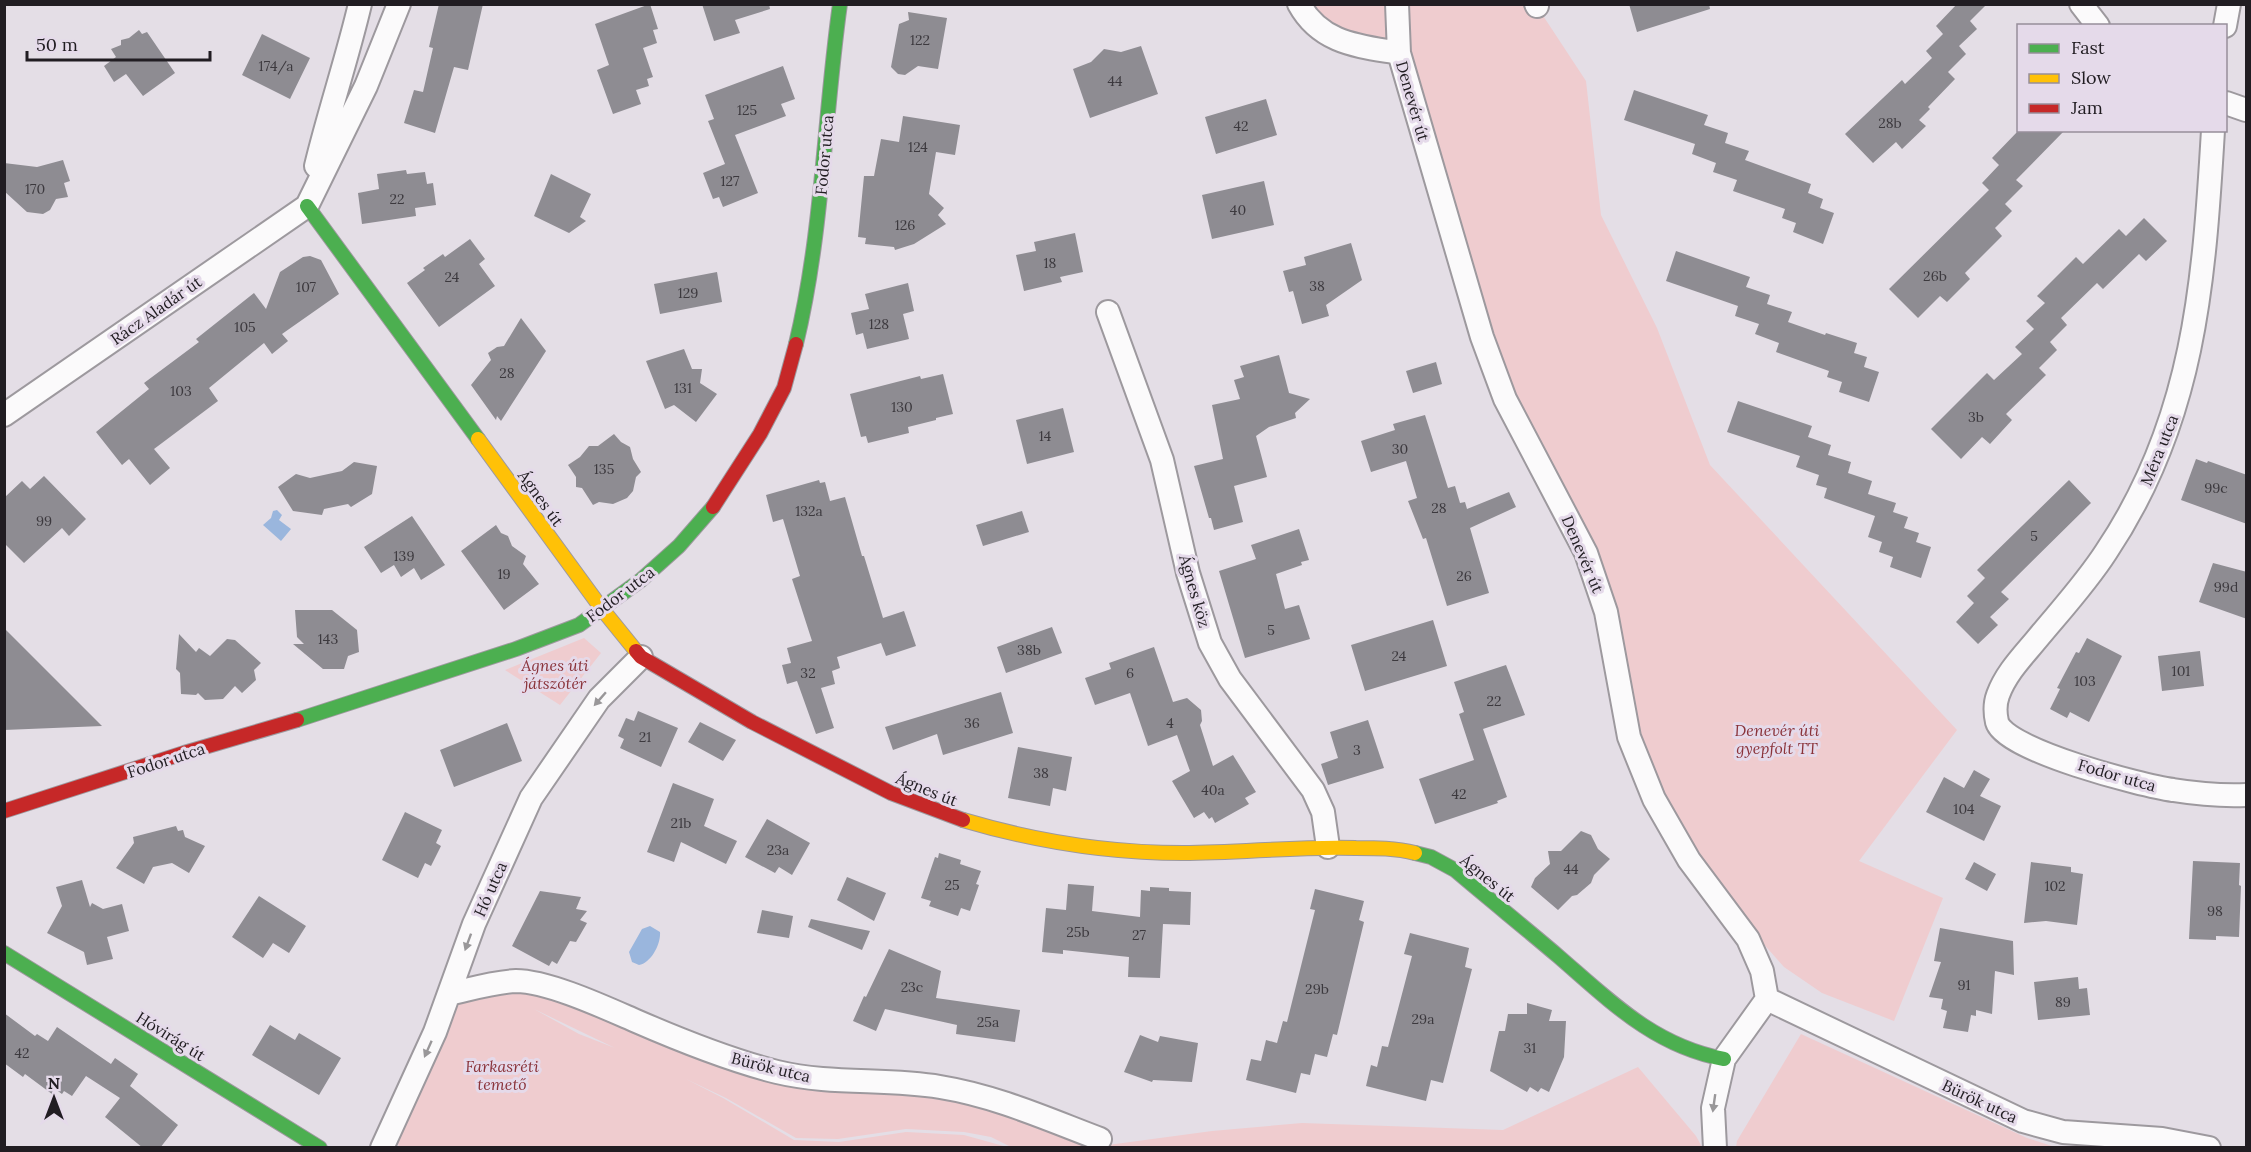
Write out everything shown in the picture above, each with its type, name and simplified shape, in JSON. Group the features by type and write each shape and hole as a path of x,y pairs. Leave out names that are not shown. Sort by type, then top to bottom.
{"street":[{"path":"307,206 324,134 350,50 360,4"},
{"name":"Rácz Aladár út","path":"4,414 307,206 366,86 399,4"},
{"name":"Fodor utca","path":"4,810 184,753 272,728 516,649 579,625 641,580 679,546 712,508 755,442 784,388 802,319 816,231 827,133 831,67 840,4"},
{"name":"Denevér út","path":"1299,4 1305,15 1325,34 1354,45 1399,53 1482,336 1505,399 1586,553 1606,612 1629,737 1654,799 1689,860 1748,939 1762,971 1767,999"},
{"path":"1397,4 1399,53"},
{"path":"2081,4 2096,24"},
{"path":"2225,24 2229,4"},
{"path":"2227,103 2247,110"},
{"name":"Méra utca","path":"1997,724 1996,698 2009,673 2086,580 2106,552 2133,509 2166,438 2182,387 2197,309 2213,132"},
{"name":"Ágnes út","path":"307,206 602,609 641,657 752,722 891,794 958,819 996,830 1101,849 1183,853 1328,847 1399,849 1431,857 1455,870 1639,1024 1689,1052 1707,1058 1724,1059"},
{"name":"Ágnes köz","path":"1108,312 1162,460 1188,573 1210,644 1230,679 1313,790 1323,812 1328,847"},
{"name":"Hó utca","path":"382,1148 435,1032 474,924 531,798 599,699 641,657"},
{"name":"Fodor utca","path":"1997,724 2006,735 2023,745 2098,772 2171,790 2247,795"},
{"name":"Hóvirág út","path":"4,953 320,1148"},
{"name":"Bürök utca","path":"449,994 487,985 518,981 547,987 584,999 691,1044 778,1072 827,1081 884,1081 982,1095 1100,1138"},
{"path":"1715,1148 1713,1108 1724,1059 1767,999"},
{"name":"Bürök utca","path":"1767,999 2023,1121 2063,1132 2162,1139 2209,1148"}],"green space":[{"name":"Denevér úti gyepfolt TT","path":"1299,5 1536,5 1586,81 1601,215 1657,328 1710,465 1957,730 1859,861 1943,898 1894,1021 1822,993 1784,967 1689,860 1654,799 1606,612 1505,399 1399,53 1354,45"},
{"name":"Ágnes úti játszótér","path":"584,638 601,653 560,705 505,670"},
{"name":"Farkasréti temető","path":"492,988 506,995 534,991 688,1049 973,1099 1093,1147 1212,1131 1302,1123 1503,1130 1638,1067 1696,1136 1702,1147 1013,1148 991,1137 964,1132 906,1129 838,1139 796,1138 726,1098 686,1079 794,1140 839,1142 906,1132 964,1135 1007,1147 399,1148 394,1128 452,994","holes":["534,1009 615,1048 579,1034"]},
{"path":"1801,1034 2027,1138 2055,1147 1736,1147 1737,1141"}],"water":[{"path":"277,510 282,515 279,520 291,529 281,541 263,525 271,518 273,511"},
{"path":"650,926 660,932 659,942 651,957 639,965 632,962 629,952 642,929"}],"building":[{"path":"439,4 483,4 468,70 454,67 435,133 404,123 414,90 423,92 433,48 429,47"},
{"path":"650,4 658,29 653,30 657,43 643,48 653,77 647,79 649,86 636,90 641,104 613,114 597,70 609,65 595,24"},
{"path":"702,4 769,4 770,9 735,20 740,33 714,41"},
{"path":"1629,4 1709,4 1710,9 1637,32"},
{"path":"1957,4 1987,4 1970,21 1977,29 1959,46 1966,54 1948,72 1955,79 1928,107 1930,109 1919,120 1926,126 1902,149 1896,142 1873,163 1845,134 1902,80 1905,84 1932,58 1926,51 1943,34 1936,26"},
{"path":"908,12 947,18 938,69 918,66 905,75 898,74 891,67 899,24 909,20"},
{"path":"139,30 142,34 147,32 175,73 143,96 126,74 114,82 104,66 116,57 111,49 121,45 121,40 129,38"},
{"path":"262,34 310,58 290,99 242,75"},
{"path":"1141,46 1158,94 1090,118 1073,69 1091,62 1104,49 1121,52"},
{"path":"783,66 795,99 781,104 786,116 735,135 758,193 723,207 719,197 713,199 703,173 725,164 708,121 714,119 705,95"},
{"path":"1634,90 1708,115 1704,125 1728,133 1725,143 1749,151 1745,160 1811,184 1808,193 1823,199 1820,208 1834,213 1823,244 1793,232 1796,223 1782,218 1785,209 1733,191 1737,180 1713,172 1716,163 1692,154 1695,144 1624,120"},
{"path":"1266,99 1277,135 1216,154 1205,117"},
{"path":"903,116 960,125 955,155 936,152 929,194 944,208 938,215 946,224 914,244 895,250 894,247 865,244 866,238 858,237 864,176 874,176 881,139 899,142"},
{"path":"2017,132 2063,132 2016,180 2023,186 2005,204 2012,211 1995,228 2002,236 1965,273 1970,279 1947,302 1940,296 1918,318 1889,289 1989,190 1982,183 1999,165 1992,158"},
{"path":"63,160 70,181 64,183 68,197 56,199 50,210 43,214 27,212 4,191 4,163 37,167"},
{"path":"406,170 407,174 425,172 427,184 433,183 436,205 415,208 416,216 362,224 358,193 379,189 377,174"},
{"path":"551,174 591,194 580,217 586,221 569,233 534,216"},
{"path":"1264,181 1274,225 1212,239 1202,195"},
{"path":"2144,218 2167,241 2146,261 2139,254 2103,289 2097,283 2061,318 2067,325 2050,342 2057,350 2039,368 2046,375 2006,414 2012,420 1990,444 1982,437 1961,459 1931,429 1987,373 1994,380 2022,354 2015,347 2034,329 2026,321 2045,303 2037,296 2076,257 2083,264 2119,229 2126,236"},
{"path":"1075,233 1083,272 1060,277 1062,282 1024,291 1016,255 1036,251 1034,242"},
{"path":"470,239 485,259 479,264 495,286 439,327 407,283 443,254 445,257"},
{"path":"1351,243 1362,280 1326,305 1329,316 1302,324 1293,291 1289,292 1283,271 1306,265 1304,257"},
{"path":"1676,251 1750,277 1746,287 1770,295 1767,304 1792,312 1788,322 1857,343 1854,353 1867,357 1864,367 1879,372 1869,402 1839,392 1842,382 1827,377 1829,371 1776,352 1779,343 1755,334 1759,324 1735,316 1738,306 1666,281"},
{"path":"310,256 321,260 339,294 282,334 288,341 272,354 264,343 209,388 218,401 154,449 170,468 150,485 129,459 122,465 96,432 149,389 144,383 199,342 196,339 254,293 266,309 280,272 303,257"},
{"path":"717,272 722,302 660,314 654,284"},
{"path":"908,283 914,311 903,314 909,339 867,349 863,333 856,335 851,313 869,309 865,294"},
{"path":"521,318 546,351 501,421 497,416 496,420 471,385 491,360 488,353 497,347 504,346"},
{"path":"684,349 692,369 702,369 700,383 717,394 696,422 674,405 665,409 646,361"},
{"path":"1279,355 1289,393 1310,399 1295,413 1296,418 1269,427 1256,436 1267,477 1234,486 1243,522 1214,530 1194,466 1223,459 1212,405 1240,399 1234,380 1244,377 1240,366"},
{"path":"1436,362 1442,384 1413,393 1406,371"},
{"path":"943,374 953,414 908,427 909,433 868,443 866,436 861,437 850,394 920,376 921,379"},
{"path":"1738,401 1812,426 1808,437 1831,445 1828,455 1851,462 1848,473 1872,481 1868,494 1896,503 1893,512 1908,517 1904,528 1919,533 1916,542 1931,547 1921,578 1890,567 1893,557 1879,552 1882,542 1868,537 1875,516 1824,498 1827,488 1816,485 1819,475 1796,467 1800,456 1727,432"},
{"path":"1063,408 1074,452 1027,464 1016,420"},
{"path":"1425,415 1448,488 1455,486 1460,503 1465,502 1467,509 1509,492 1516,507 1470,528 1489,593 1447,606 1426,538 1423,539 1408,501 1417,498 1406,461 1371,472 1361,441 1395,430 1393,424"},
{"path":"614,434 630,447 633,459 641,472 636,477 633,491 627,498 613,504 599,502 593,505 582,488 576,487 576,477 568,465 580,457 589,446 598,446"},
{"path":"2196,459 2247,475 2247,524 2181,500"},
{"path":"354,462 377,466 372,494 351,507 348,504 324,509 322,515 293,511 278,487 296,474 310,478 342,471"},
{"path":"44,476 86,519 69,536 62,528 24,563 4,543 4,498 22,481 30,489"},
{"path":"819,480 820,483 825,482 830,501 845,497 883,618 904,611 916,646 886,656 881,643 837,657 840,668 832,671 835,684 821,688 834,728 816,734 797,681 787,684 782,665 791,663 787,648 812,641 792,579 800,576 783,519 773,522 766,495"},
{"path":"2069,480 2091,503 2001,592 2009,599 1990,617 1998,625 1978,644 1956,622 1974,603 1967,596 1985,578 1977,570"},
{"path":"1022,511 1029,532 983,546 976,525"},
{"path":"412,516 445,565 421,580 414,568 401,577 394,565 381,573 364,547"},
{"path":"496,525 501,533 508,536 512,546 526,556 523,564 539,584 504,610 461,551"},
{"path":"1299,529 1309,560 1301,562 1302,565 1276,574 1285,609 1299,605 1310,639 1245,658 1219,571 1256,559 1251,545"},
{"path":"2213,563 2247,572 2247,619 2199,602"},
{"path":"295,610 332,610 357,630 359,652 348,656 344,669 323,669 293,644 304,644 297,637"},
{"path":"1433,620 1447,666 1365,691 1351,645"},
{"path":"1052,627 1062,653 1006,673 997,647"},
{"path":"4,628 102,726 4,730"},
{"path":"179,634 196,652 199,648 210,656 227,639 235,640 261,663 254,670 256,680 242,693 235,686 223,699 205,700 198,693 196,695 181,694 180,673 176,669"},
{"path":"2087,638 2122,656 2089,722 2070,712 2067,718 2050,709 2060,689 2057,688 2076,652 2079,653"},
{"path":"1154,647 1173,702 1187,698 1201,710 1200,725 1213,766 1233,755 1256,792 1245,798 1249,804 1215,823 1212,817 1209,819 1204,812 1194,818 1172,781 1190,771 1177,735 1148,746 1130,693 1095,705 1085,678 1111,669 1109,663"},
{"path":"2200,651 2204,686 2162,691 2158,656"},
{"path":"1506,665 1525,715 1483,729 1507,797 1497,801 1498,803 1435,824 1419,779 1474,760 1459,714 1464,712 1454,682"},
{"path":"1001,692 1013,733 943,755 937,734 893,750 885,727"},
{"path":"638,711 678,728 661,767 620,748 624,739 618,736 626,718 634,721"},
{"path":"1368,720 1384,768 1328,785 1321,764 1338,758 1330,732"},
{"path":"700,722 736,740 723,761 688,742"},
{"path":"507,723 522,761 454,787 440,750"},
{"path":"1018,747 1072,757 1066,791 1053,788 1050,806 1008,798"},
{"path":"1974,770 1990,779 1980,796 2001,806 1984,841 1926,812 1944,777 1964,788"},
{"path":"673,783 714,799 704,826 737,841 726,864 681,842 674,862 647,852"},
{"path":"405,812 442,830 436,843 441,846 431,866 425,863 418,878 382,860"},
{"path":"767,819 810,843 792,875 779,867 775,873 745,857"},
{"path":"176,826 178,831 183,830 185,837 205,846 189,873 172,863 153,867 144,884 116,868 134,843 133,837"},
{"path":"1581,831 1591,835 1598,849 1610,859 1594,875 1591,883 1577,895 1572,896 1558,910 1531,887 1535,878 1550,864 1548,851 1561,851"},
{"path":"939,853 961,860 960,864 981,871 970,911 961,908 958,916 929,906 931,901 921,898 935,857 938,858"},
{"path":"2193,861 2240,863 2239,937 2216,936 2216,940 2189,939"},
{"path":"1974,862 1996,874 1987,891 1965,879"},
{"path":"2031,862 2071,867 2071,872 2083,874 2077,925 2046,921 2024,923"},
{"path":"847,877 886,893 874,921 837,900"},
{"path":"82,880 90,907 92,903 103,909 122,904 129,931 107,937 113,959 87,965 84,952 47,933 62,906 56,887"},
{"path":"1068,884 1094,886 1092,911 1140,917 1141,890 1150,891 1150,887 1191,892 1190,925 1163,924 1160,978 1128,977 1129,957 1063,950 1063,954 1042,952 1046,908 1066,910"},
{"path":"1315,889 1364,901 1359,920 1364,922 1337,1035 1333,1034 1327,1057 1315,1054 1310,1075 1301,1073 1296,1093 1246,1080 1251,1059 1261,1061 1266,1040 1277,1043 1283,1021 1287,1022 1315,910 1310,909"},
{"path":"540,891 581,897 576,909 587,911 580,920 587,923 576,942 570,941 557,964 552,961 549,966 512,946"},
{"path":"259,896 306,926 289,953 273,943 263,958 232,937"},
{"path":"762,910 793,916 789,938 757,933"},
{"path":"811,919 870,931 862,950 808,927"},
{"path":"1940,928 2013,941 2014,975 1995,971 1992,1014 1976,1010 1976,1016 1971,1015 1968,1032 1943,1028 1947,1011 1941,1009 1943,999 1929,997 1941,962 1934,961"},
{"path":"1410,933 1469,948 1465,967 1472,969 1443,1083 1431,1080 1426,1101 1366,1086 1371,1065 1377,1067 1382,1046 1388,1047 1412,956 1404,954"},
{"path":"889,949 941,971 936,998 1020,1010 1015,1042 956,1034 957,1025 885,1009 876,1031 853,1021"},
{"path":"2078,977 2079,989 2087,988 2090,1015 2038,1020 2034,982"},
{"path":"1527,1003 1552,1010 1549,1021 1566,1021 1564,1057 1549,1092 1541,1088 1538,1092 1530,1087 1527,1092 1490,1071 1499,1031 1505,1031 1508,1014 1527,1014"},
{"path":"4,1013 35,1036 37,1034 48,1041 57,1027 111,1064 115,1058 138,1074 130,1086 178,1125 160,1148 143,1148 105,1117 120,1098 86,1076 72,1096 64,1091 62,1094 55,1089 52,1094 25,1074 23,1077 4,1063"},
{"path":"270,1025 295,1040 299,1033 341,1058 319,1095 252,1055"},
{"path":"1140,1035 1158,1042 1160,1036 1198,1043 1192,1082 1153,1080 1152,1082 1124,1072"}],"traffic: fast":[{"path":"796,344 818,217 840,4"},
{"path":"307,206 478,439"},
{"path":"297,720 516,649 579,625 641,580 679,546 713,507"},
{"path":"1415,853 1431,857 1455,870 1634,1020 1676,1044 1724,1059"},
{"path":"4,953 320,1148"}],"traffic: slow":[{"path":"478,439 602,609 636,651"},
{"path":"963,820 1044,840 1127,851 1205,853 1334,848 1386,849 1415,853"}],"traffic: jam":[{"path":"713,507 760,434 784,388 796,344"},
{"path":"636,651 641,657 752,722 891,793 963,820"},
{"path":"4,811 184,753 297,720"}]}
